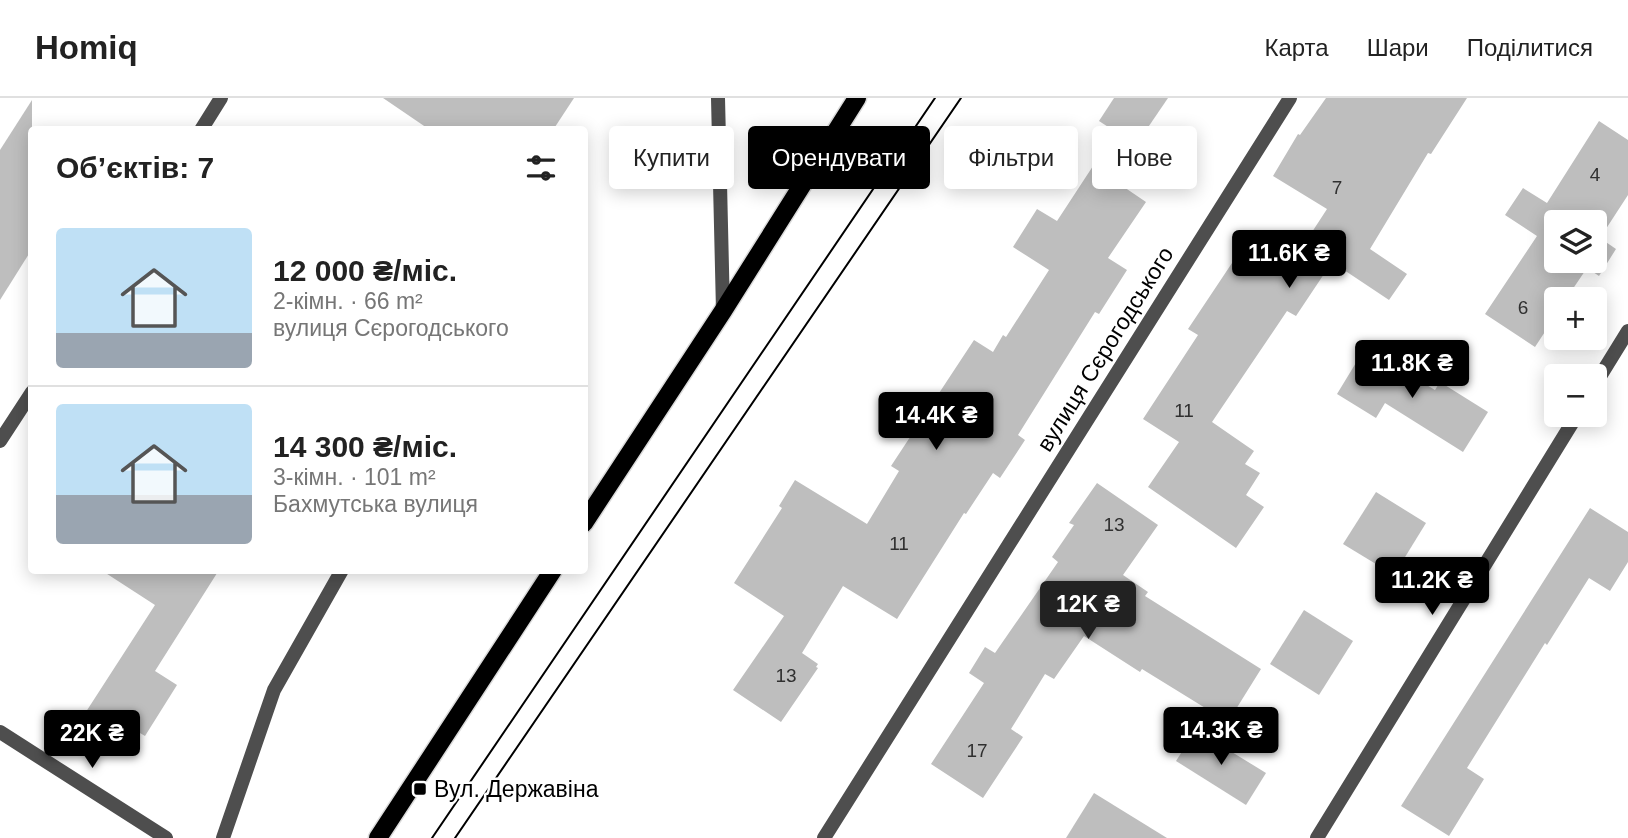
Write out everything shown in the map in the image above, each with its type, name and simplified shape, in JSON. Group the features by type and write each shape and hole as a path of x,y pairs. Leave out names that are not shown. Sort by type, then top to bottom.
{"main road":[{"path":"588,517 858,98"},
{"path":"378,838 550,574"}],"street":[{"path":"204,126 221,98"},
{"path":"719,98 723,311"},
{"name":"вулиця Сєрогодського","path":"824,838 1290,98"},
{"path":"1607,365 1628,331"},
{"path":"0,441 28,398"},
{"path":"1317,838 1570,427"},
{"path":"223,838 274,690 340,574"},
{"path":"0,732 166,838"}],"building":[{"path":"383,98 574,98 556,126 424,126"},
{"path":"1114,98 1168,98 1149,126 1107,126 1099,121"},
{"path":"1326,98 1467,98 1431,154 1428,153 1370,249 1407,274 1389,300 1332,262 1296,316 1287,311 1212,422 1254,451 1245,464 1260,473 1246,495 1264,507 1236,548 1148,487 1179,442 1143,419 1198,335 1188,329 1244,245 1286,272 1327,209 1273,176 1298,134 1300,135"},
{"path":"32,100 32,126 28,126 28,255 0,300 0,150"},
{"path":"1599,121 1628,140 1628,195 1607,227 1607,210 1544,210 1544,273 1584,273 1574,287 1544,287 1544,333 1535,347 1485,314 1537,236 1505,215 1523,188 1547,203"},
{"path":"1092,168 1092,189 1127,189 1146,202 1108,258 1127,270 1099,314 1095,312 1018,435 1025,440 1000,478 993,473 966,514 964,513 897,619 843,586 802,653 818,664 818,668 781,722 733,690 784,616 734,583 782,508 779,506 795,480 867,524 899,471 891,466 974,340 993,352 1003,335 1006,337 1049,270 1013,247 1037,209 1057,221"},
{"path":"1607,243 1616,249 1607,263"},
{"path":"1365,348 1435,390 1440,382 1488,412 1463,452 1385,403 1376,418 1337,394"},
{"path":"1097,483 1158,525 1123,575 1148,592 1145,596 1261,669 1228,722 1142,669 1140,672 1084,636 1054,679 1045,674 1011,729 1023,737 983,798 931,764 984,683 969,673 985,647 995,653 1058,562 1052,557 1074,525 1069,523"},
{"path":"1376,492 1426,523 1394,575 1343,544"},
{"path":"1590,508 1628,532 1628,562 1610,591 1589,578 1547,645 1545,643 1467,768 1484,779 1449,836 1401,806"},
{"path":"107,574 216,574 155,671 177,685 145,736 118,720 108,734 82,718 155,605"},
{"path":"1304,610 1353,641 1319,695 1270,664"},
{"path":"1196,730 1266,773 1246,805 1176,761"},
{"path":"1094,793 1167,838 1066,838"}],"tram line":[{"path":"432,838 935,98"},
{"path":"455,838 961,98"}],"place":[{"name":"Вул. Державіна","path":"420,789"}]}
